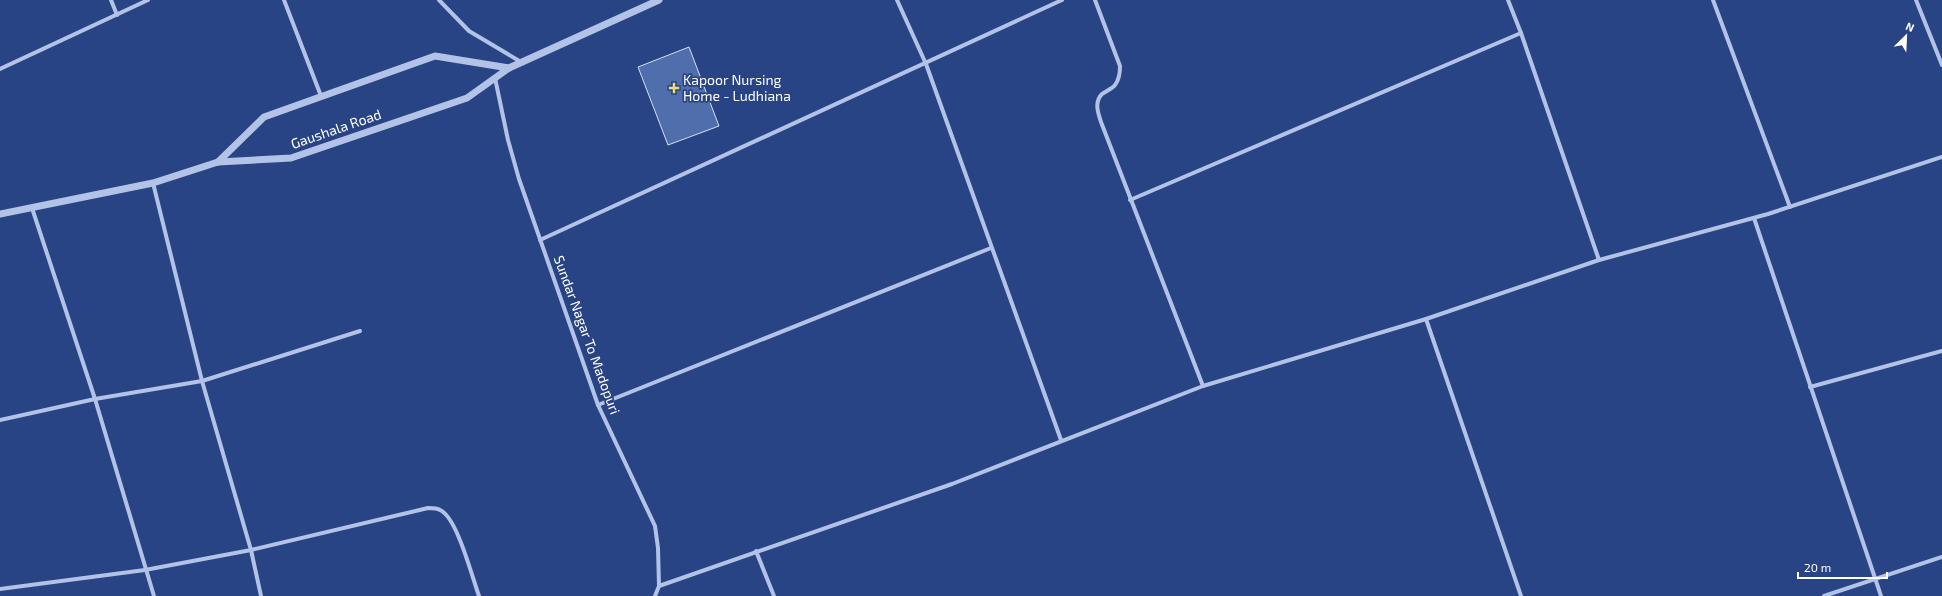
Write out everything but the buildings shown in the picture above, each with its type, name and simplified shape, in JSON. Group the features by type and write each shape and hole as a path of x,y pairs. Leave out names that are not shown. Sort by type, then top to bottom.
{"street":[{"path":"111,0 117,15"},
{"path":"0,70 148,0"},
{"path":"284,0 321,96"},
{"path":"439,0 469,31 521,62"},
{"name":"Gaushala Road","path":"0,214 153,183 218,162 291,158 467,98 509,68 659,0"},
{"path":"897,0 926,64 1061,440"},
{"path":"540,240 926,64 1062,0"},
{"path":"1095,0 1120,66 1119,75 1115,85 1102,95 1097,108 1130,200 1203,386"},
{"path":"1508,0 1521,33 1599,260"},
{"path":"1713,0 1790,207"},
{"path":"1916,0 1942,62"},
{"path":"1130,200 1521,33"},
{"path":"218,162 264,117 435,56 509,68"},
{"name":"Sundar Nagar To Madopuri","path":"495,78 508,140 540,240 598,405 655,526 658,548 659,586 655,596"},
{"path":"659,586 952,484 1061,440 1203,386 1426,319 1599,260 1754,218 1942,157"},
{"path":"153,183 202,381 252,550 261,596"},
{"path":"32,208 95,400 154,596"},
{"path":"1754,218 1881,596"},
{"path":"598,405 991,248"},
{"path":"1426,319 1521,596"},
{"path":"0,420 95,400 202,381 360,331"},
{"path":"1810,387 1942,351"},
{"path":"0,589 145,570 252,550 428,508 440,509 448,516 456,529 479,596"},
{"path":"756,552 774,596"},
{"path":"1824,596 1942,557"}],"place":[{"name":"Kapoor Nursing Home - Ludhiana","path":"674,88"}]}
